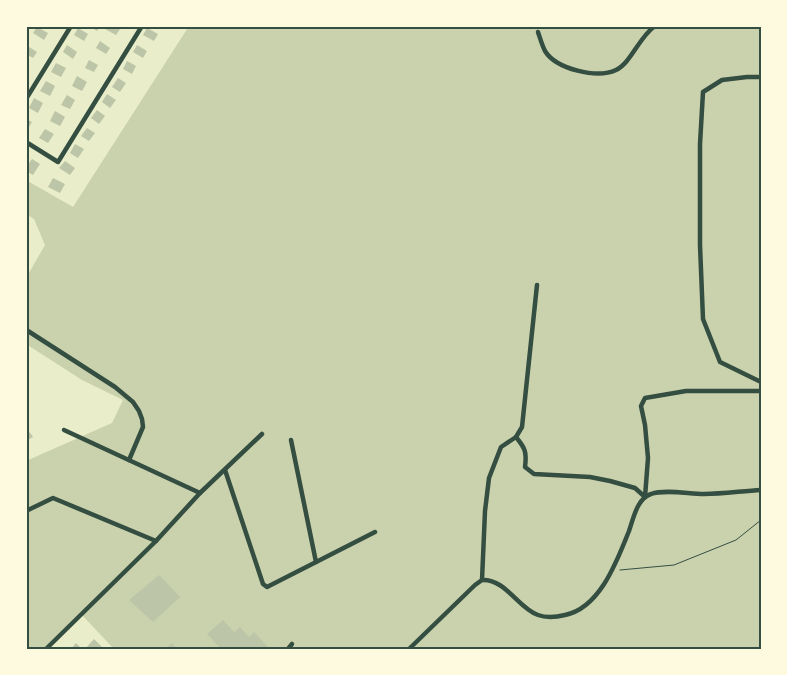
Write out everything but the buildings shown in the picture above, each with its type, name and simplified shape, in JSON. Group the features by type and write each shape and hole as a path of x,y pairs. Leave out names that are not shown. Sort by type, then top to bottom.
{"street":[{"path":"26,99 72,26"},
{"path":"26,142 58,162 142,26"},
{"path":"538,32 545,51 554,60 567,68 582,72 600,73 617,70 628,59 648,31 655,26"},
{"path":"761,77 722,80 703,92 700,144 703,319 720,362 761,382"},
{"path":"482,580 485,511 489,478 501,448 516,437 522,427 537,285"},
{"path":"26,332 28,331 116,386 133,402 139,411 143,427 129,460"},
{"path":"408,649 482,580 493,580 539,616 566,615 581,609 602,587 612,571 638,506 645,496 648,458 641,406 645,398 686,391 761,391"},
{"path":"64,430 200,493"},
{"path":"46,649 156,541 200,493 262,434"},
{"path":"516,437 524,448 526,457 525,467 534,474 590,477 635,488 645,496"},
{"path":"291,440 316,562"},
{"path":"224,470 263,584 267,587 375,532"},
{"path":"645,496 661,492 706,494 761,490"},
{"path":"26,511 53,498 156,541"},
{"path":"288,649 292,644"}],"path":[{"path":"612,571 674,565 736,540 761,520"}],"green space":[{"path":"189,26 761,26 761,649 114,649 80,613 45,649 26,649 26,461 112,423 123,400 82,380 26,344 26,278 45,245 34,219 26,214 26,180 73,207"}]}
